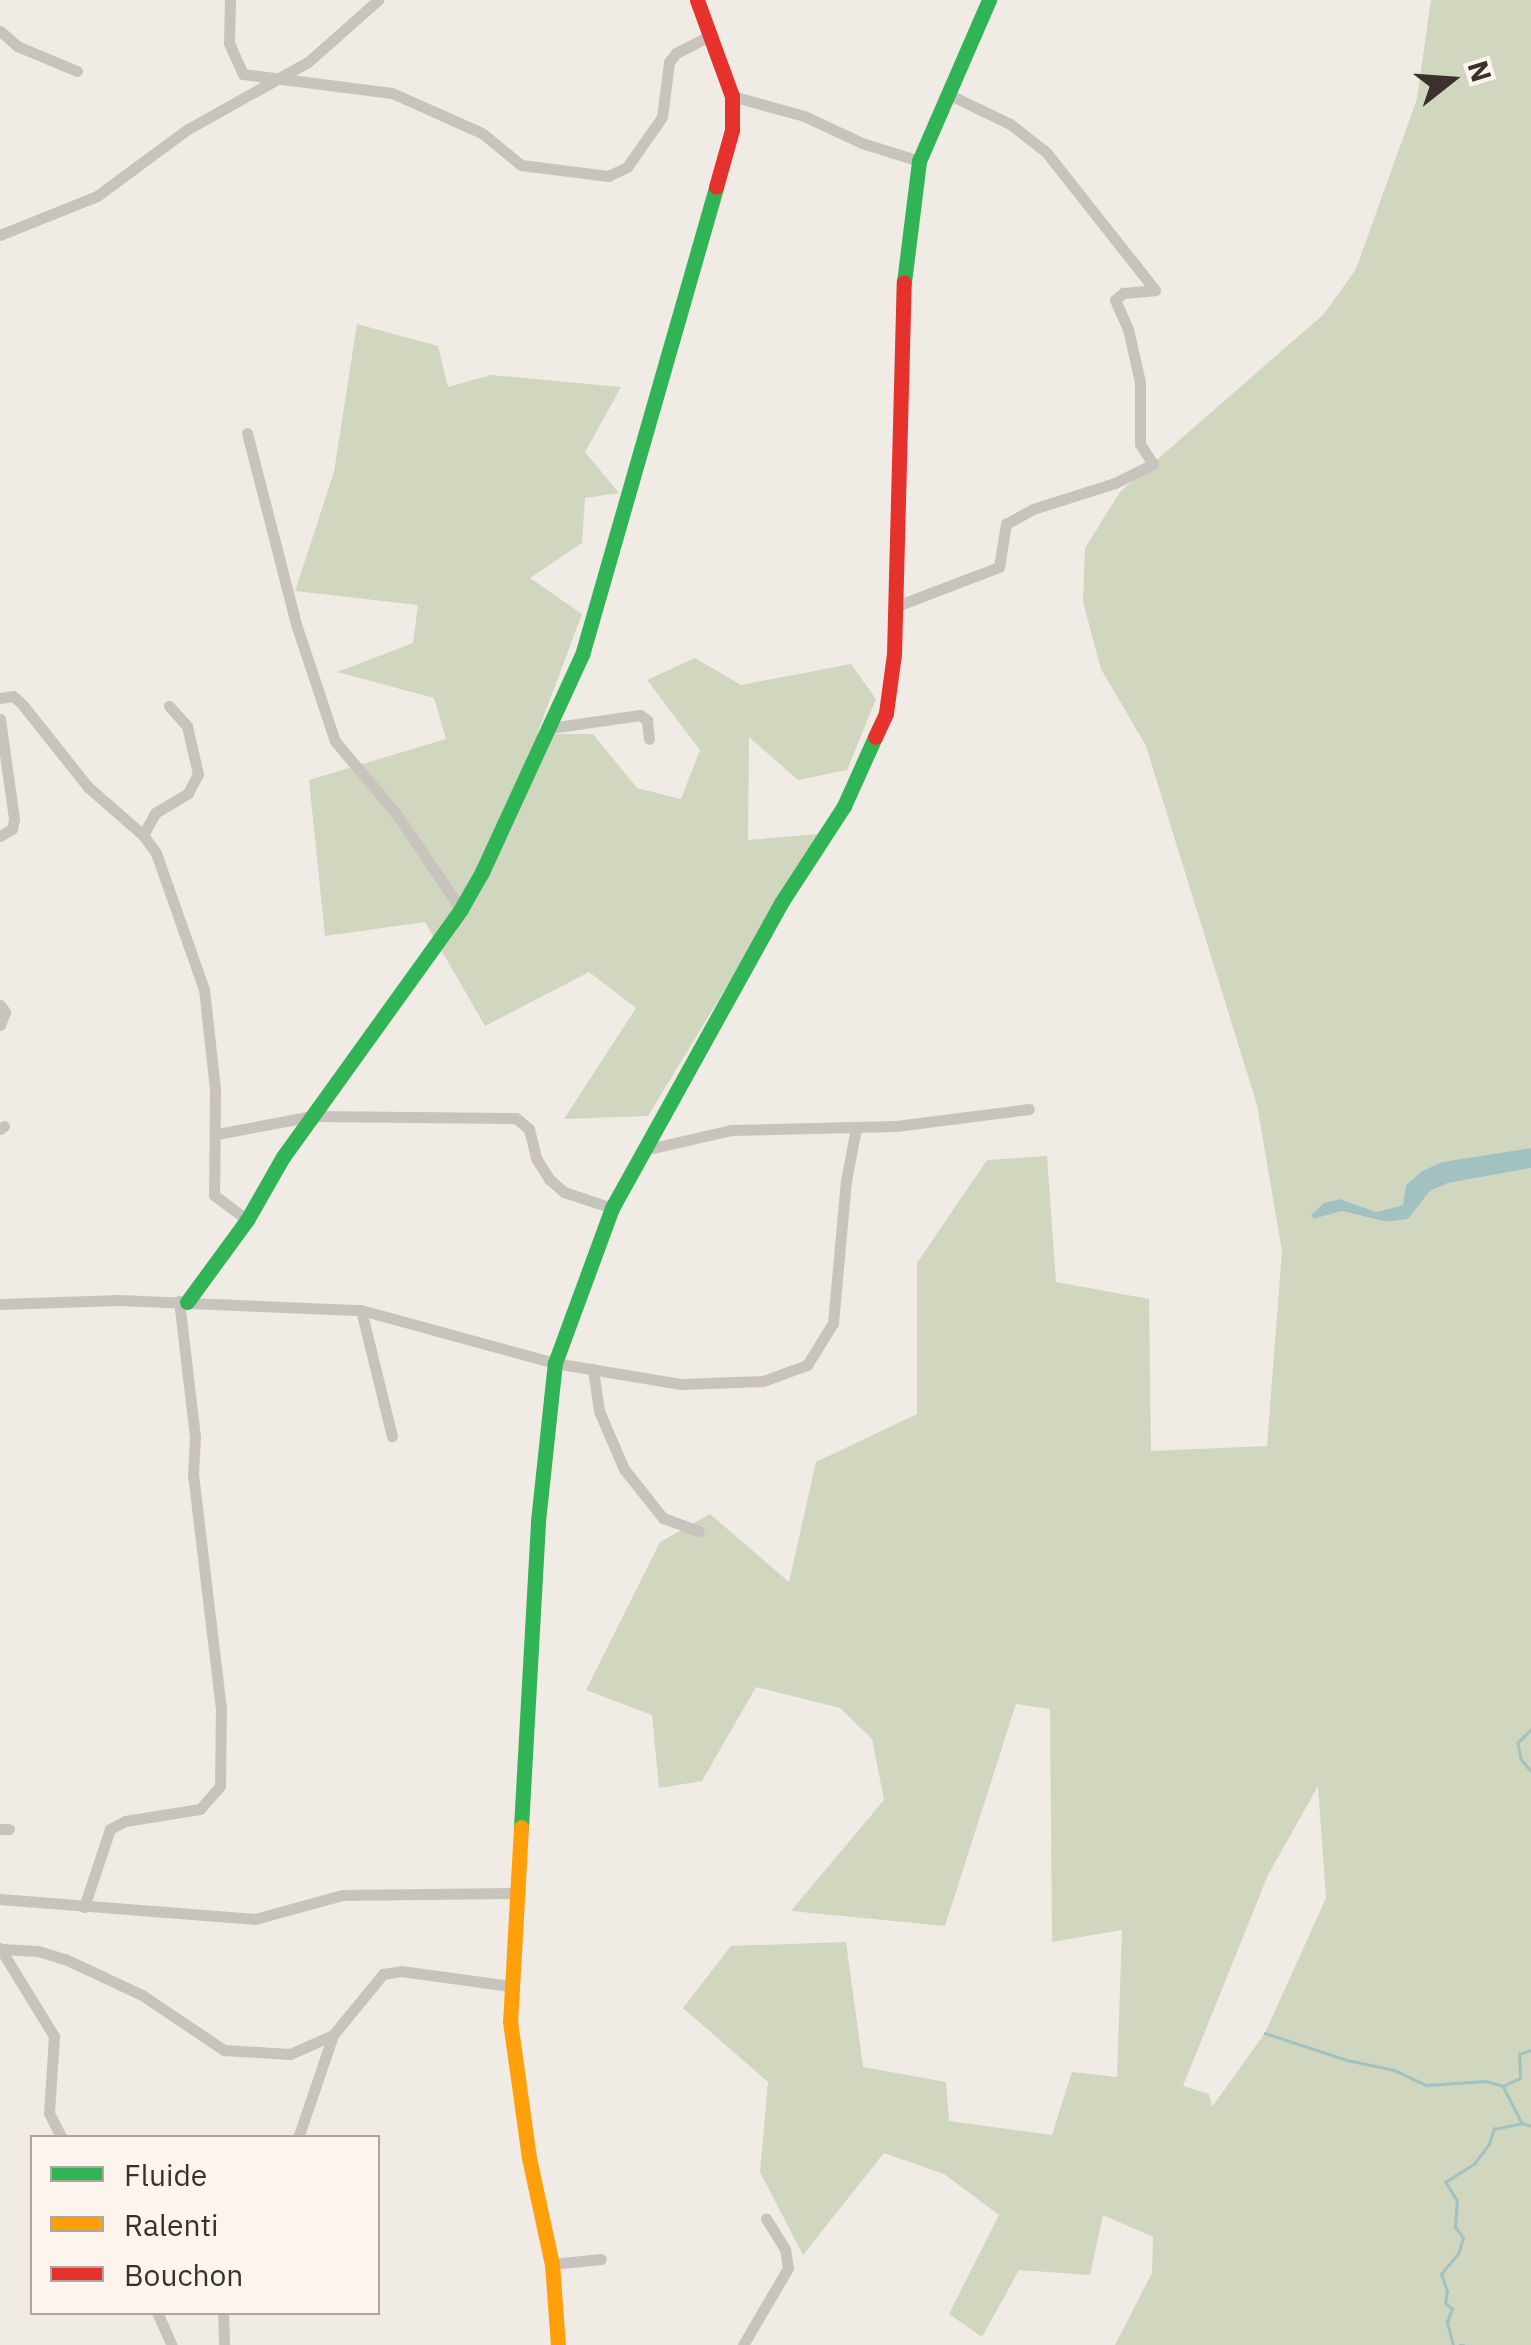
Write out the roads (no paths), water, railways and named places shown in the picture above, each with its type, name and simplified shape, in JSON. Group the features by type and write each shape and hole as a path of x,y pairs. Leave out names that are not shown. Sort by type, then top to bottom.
{"street":[{"path":"230,0 229,44 243,74 274,81 392,93 482,133 521,165 608,176 628,166 662,118 668,62 676,53 710,36"},
{"path":"0,235 97,196 188,130 274,81 344,34 378,0"},
{"path":"84,1906 110,1829 125,1821 200,1809 220,1786 221,1709 193,1475 195,1437 183,1302 247,1220 312,1116 460,908 550,728 604,590 639,452 710,217 732,130 732,96 697,0"},
{"path":"558,2345 552,2264 516,2075 511,1986 538,1522 555,1364 612,1208 781,903 844,806 872,748 892,689 899,337 907,229 919,161 989,0"},
{"path":"0,31 17,46 77,71"},
{"path":"894,606 999,567 1006,524 1033,508 1115,482 1153,464 1140,444 1140,382 1116,300 1123,293 1154,290 1046,152 1010,124 950,95"},
{"path":"732,96 804,116 862,143 919,161"},
{"path":"246,433 296,624 335,741 398,815 460,908"},
{"path":"0,698 13,696 22,704 88,787 143,834 156,853 204,989 217,1134 214,1196 247,1220"},
{"path":"143,834 156,813 188,793 198,774 187,726 169,706"},
{"path":"550,728 640,715 647,720 649,739"},
{"path":"0,719 14,819 12,829 0,836"},
{"path":"0,1006 5,1012 0,1025"},
{"path":"644,1150 731,1130 856,1128 1029,1109"},
{"path":"217,1134 312,1116 516,1118 529,1129 536,1158 548,1179 564,1192 612,1208"},
{"path":"0,1304 183,1302 361,1310 555,1364 681,1384 763,1381 807,1365 833,1322 856,1128"},
{"path":"361,1310 392,1436"},
{"path":"593,1369 599,1410 624,1469 663,1518 699,1531"},
{"path":"0,1898 255,1919 342,1895 518,1893"},
{"path":"0,1949 38,1951 65,1959 142,1996 224,2050 290,2054 333,2035"},
{"path":"0,1949 54,2036 49,2112 60,2135"},
{"path":"299,2135 333,2035 388,1972 511,1986"},
{"path":"743,2345 788,2268 785,2250 766,2218"},
{"path":"552,2264 601,2258"},
{"path":"158,2315 172,2345"},
{"path":"223,2315 224,2345"}],"water":[{"path":"1531,1148 1531,1168 1448,1183 1430,1191 1408,1219 1387,1222 1342,1211 1314,1219 1311,1215 1324,1203 1340,1199 1377,1212 1403,1205 1406,1185 1422,1171 1442,1162"}],"waterway":[{"path":"1531,1730 1518,1743 1521,1759 1531,1771"},
{"path":"1265,2033 1347,2060 1394,2070 1426,2085 1486,2081 1503,2086 1520,2078 1519,2054 1531,2050"},
{"path":"1503,2086 1522,2123 1531,2126"},
{"path":"1453,2345 1447,2322 1452,2309 1445,2303 1447,2292 1441,2274 1458,2254 1463,2238 1455,2227 1457,2201 1445,2182 1474,2164 1489,2144 1494,2129 1522,2123"}]}
